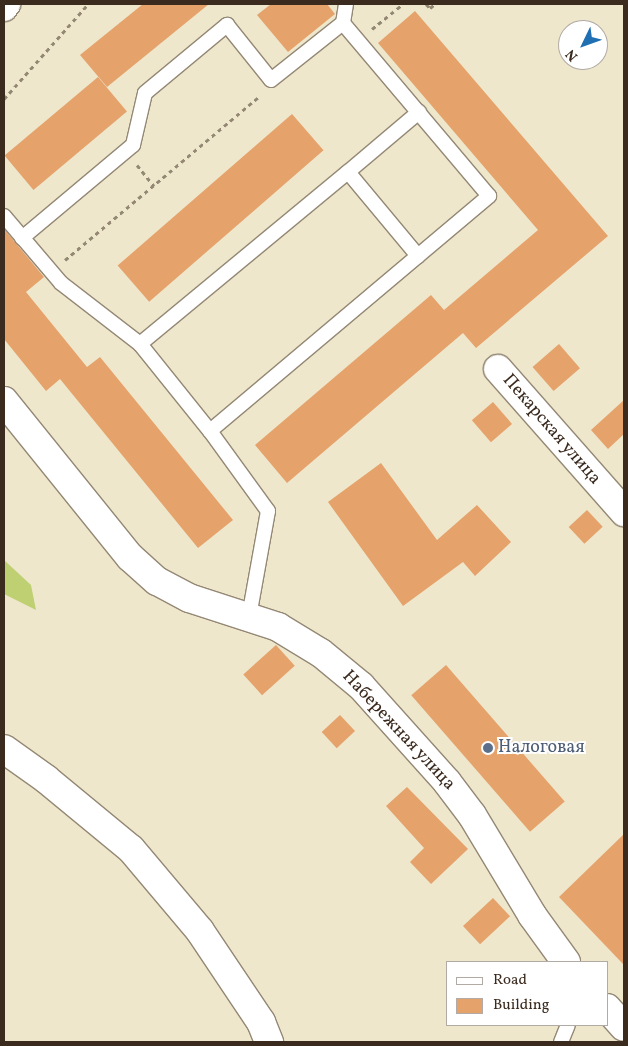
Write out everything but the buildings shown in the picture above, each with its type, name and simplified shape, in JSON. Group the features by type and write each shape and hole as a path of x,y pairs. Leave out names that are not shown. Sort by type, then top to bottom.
{"street":[{"name":"Пекарская улица","path":"498,369 624,512"},
{"name":"Набережная улица","path":"4,401 137,563 157,581 189,598 278,627 321,653 360,686 467,808 532,915 565,961"},
{"path":"4,749 46,779 131,849 200,930 261,1022 269,1042"},
{"path":"608,1009 624,1027"}],"lane":[{"path":"22,238 133,144 145,93 227,25 272,80 343,23 346,4"},
{"path":"210,431 489,196 343,23"},
{"path":"140,344 419,112"},
{"path":"348,172 418,256"},
{"path":"4,216 61,283 140,344 210,431 268,511 249,617"},
{"path":"561,1042 568,1026"}],"path":[{"path":"4,99 88,4"},
{"path":"358,41 403,4"},
{"path":"426,4 430,8 435,4"},
{"path":"51,272 258,99 272,80"},
{"path":"126,151 154,186"}],"green space":[{"path":"4,560 31,585 36,610 4,594"}],"place":[{"name":"Налоговая","path":"488,748"}]}
